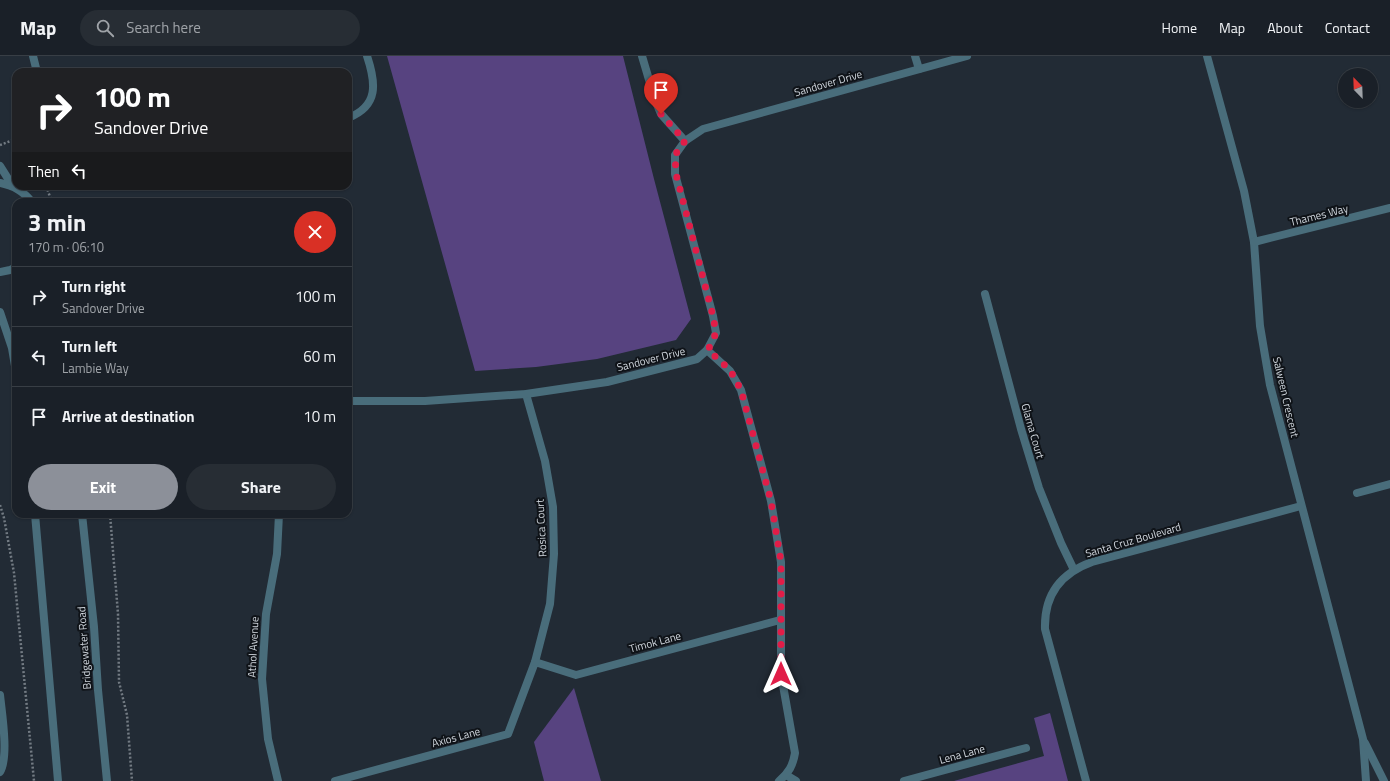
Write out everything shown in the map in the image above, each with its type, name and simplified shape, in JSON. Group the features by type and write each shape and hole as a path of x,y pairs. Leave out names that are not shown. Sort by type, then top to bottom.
{"street":[{"path":"33,56 36,68"},
{"path":"352,116 358,114 369,104 374,89 372,72 367,56"},
{"path":"642,56 654,100 661,114 685,141"},
{"path":"915,56 919,69"},
{"name":"Sandover Drive","path":"352,401 425,401 526,394 607,382 697,359 708,350 716,333 713,316 676,174 675,155 685,141 703,129 967,56"},
{"name":"Salween Crescent","path":"1207,56 1244,191 1254,242 1260,326 1270,385 1363,739 1366,781"},
{"path":"0,166 12,185"},
{"path":"0,183 12,185"},
{"path":"21,190 29,198"},
{"name":"Thames Way","path":"1254,242 1390,208"},
{"path":"0,272 12,269"},
{"name":"Glama Court","path":"985,294 1021,429 1039,488 1061,543 1074,570"},
{"path":"0,312 12,348"},
{"path":"708,350 730,370 741,390 771,501 781,562 781,674 795,753 793,763 786,775 779,781"},
{"name":"Rosica Court","path":"526,394 545,461 553,515 554,554 550,604 535,662"},
{"path":"1357,493 1390,484"},
{"name":"Santa Cruz Boulevard","path":"1086,781 1045,629 1047,605 1051,595 1059,584 1074,570 1092,562 1301,506"},
{"path":"35,518 58,781"},
{"name":"Bridgewater Road","path":"82,518 94,627 98,690 107,781"},
{"name":"Athol Avenue","path":"278,781 268,739 262,679 266,614 276,554 279,518"},
{"name":"Timok Lane","path":"535,662 576,675 780,620"},
{"name":"Axios Lane","path":"335,781 508,734 535,662"},
{"path":"0,695 5,749 3,767 0,772"},
{"name":"Salween Crescent","path":"1363,739 1384,781"},
{"name":"Lena Lane","path":"904,781 1026,748"},
{"path":"786,775 796,781"}],"path":[{"path":"0,145 12,140"},
{"path":"0,505 4,518 14,573 34,781"},
{"path":"110,518 118,614 119,682 127,715 132,781"}],"shaded area":[{"path":"387,56 623,56 691,319 676,340 597,359 536,367 475,371"},
{"path":"574,688 601,781 544,781 534,742"},
{"path":"1050,713 1068,781 954,781 1044,756 1034,718"}],"route":[{"path":"661,114 685,141 675,155 676,174 713,316 716,333 708,350 730,370 741,390 771,501 781,562 781,674"}]}
